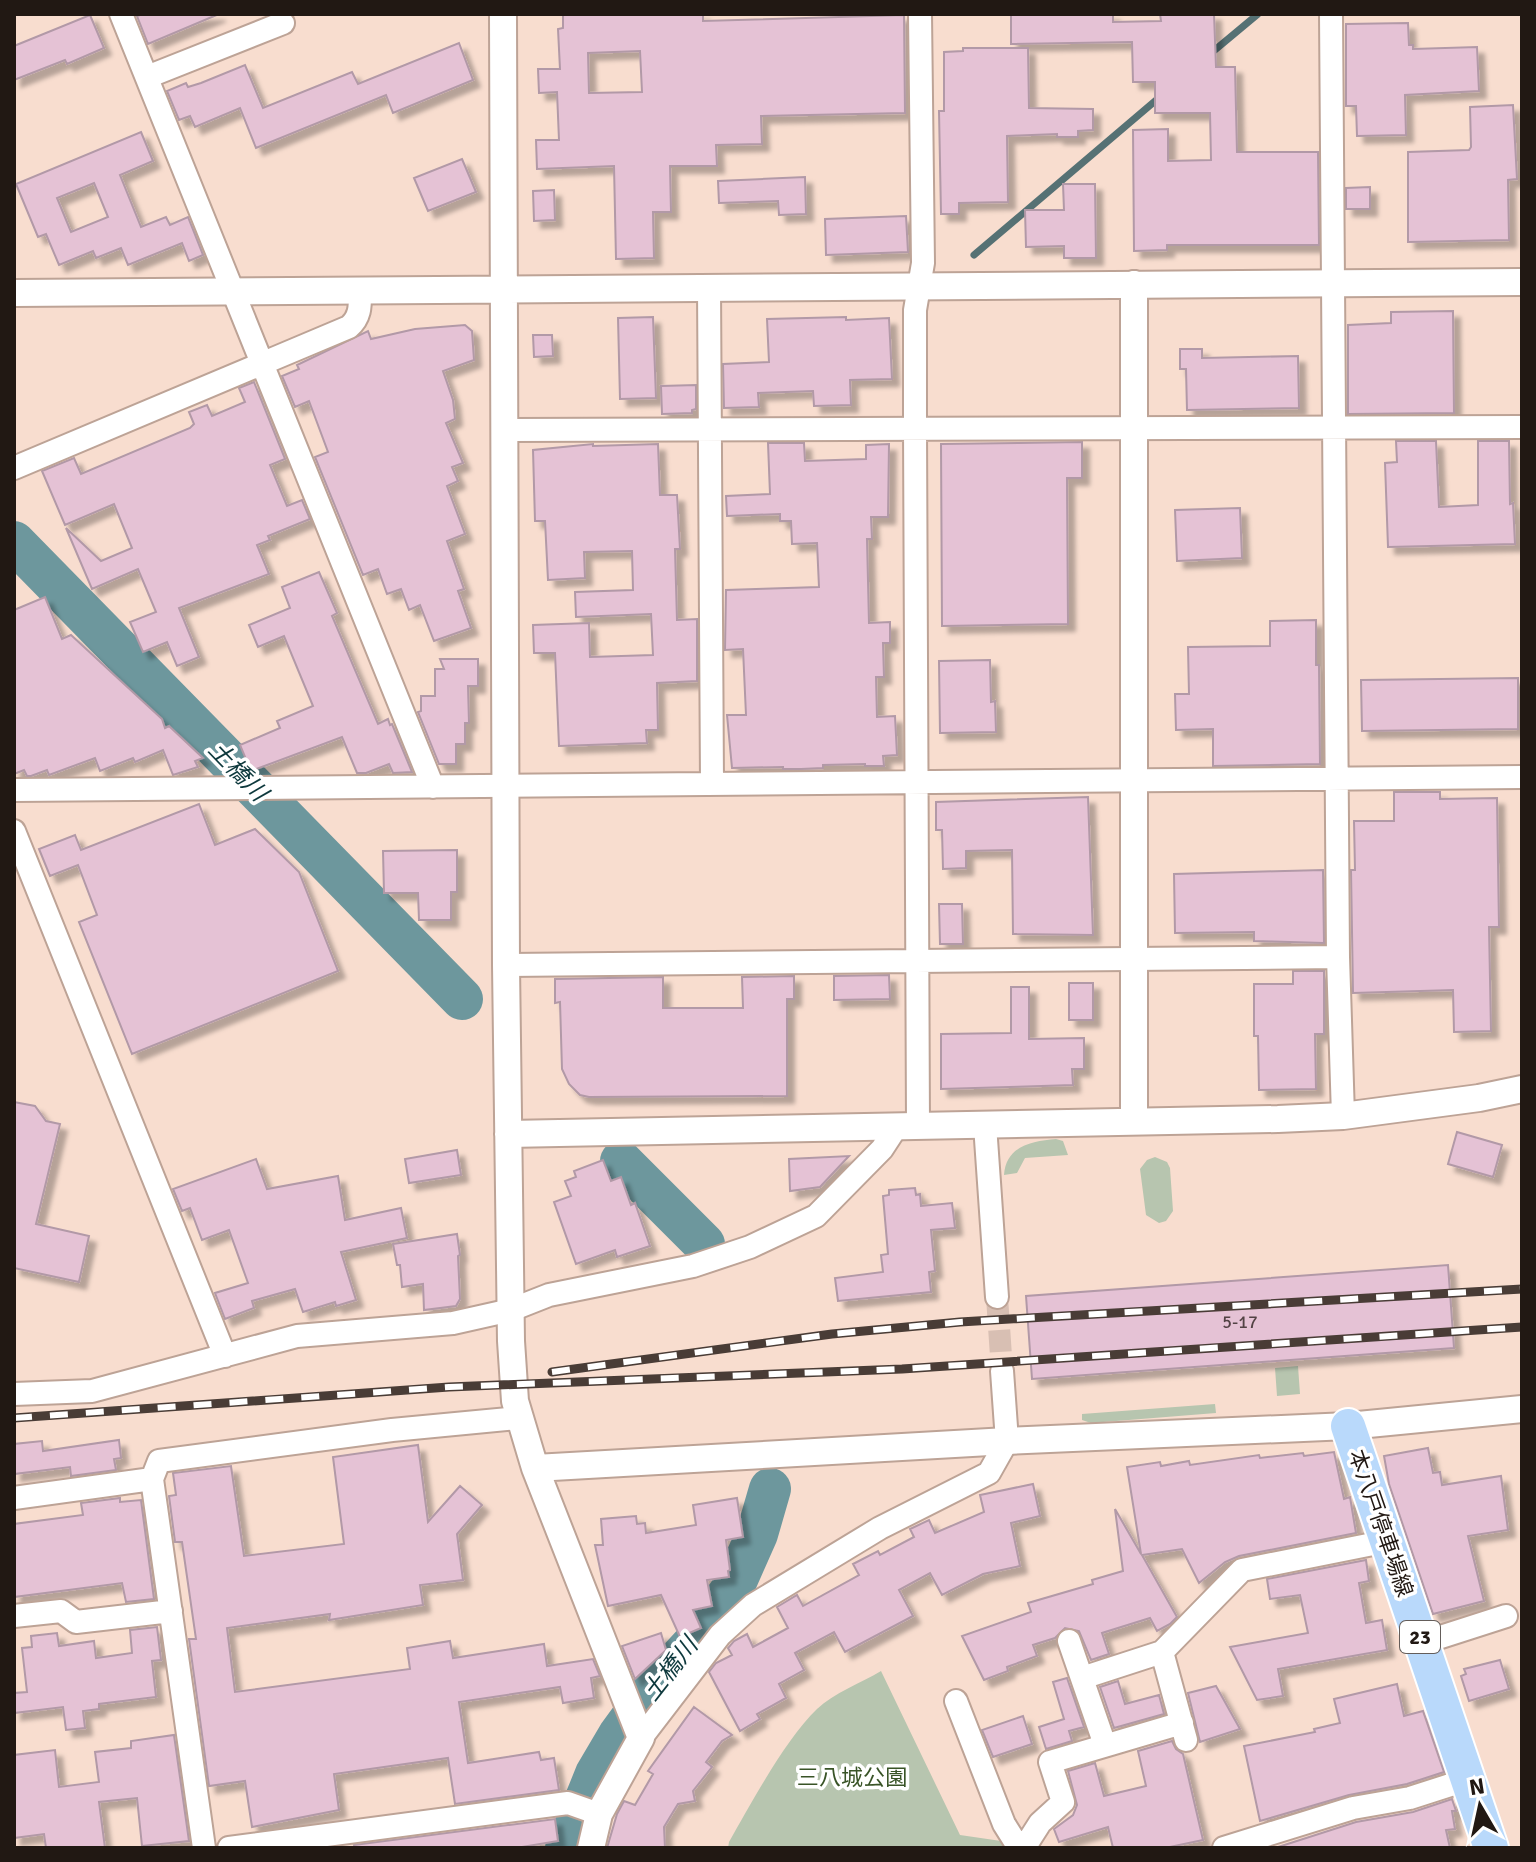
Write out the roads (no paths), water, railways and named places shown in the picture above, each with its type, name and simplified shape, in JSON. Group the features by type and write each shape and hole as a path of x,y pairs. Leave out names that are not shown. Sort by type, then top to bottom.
{"main road":[{"name":"本八戸停車場線","path":"1348,1426 1491,1848"}],"street":[{"path":"121,14 433,787"},
{"path":"503,14 506,965 511,1310 518,1418 641,1738"},
{"path":"14,1394 92,1391 297,1336 453,1323 511,1310 549,1295 693,1266 750,1247 816,1216 908,1126 916,961 915,310 923,263 920,14"},
{"path":"1331,14 1332,429 1338,957 1343,1116"},
{"path":"147,77 283,23"},
{"path":"14,293 1522,282"},
{"path":"1134,284 1134,1120"},
{"path":"709,287 712,784"},
{"path":"14,468 349,327 356,321 359,312 360,290"},
{"path":"504,430 1522,427"},
{"path":"14,790 1522,777"},
{"path":"14,831 225,1356"},
{"path":"506,965 1338,957"},
{"path":"508,1134 1343,1116 1479,1098 1522,1089"},
{"path":"985,1125 997,1297"},
{"path":"591,1848 599,1814 641,1738 720,1635 753,1605 880,1528 989,1473 1007,1441 1002,1371"},
{"path":"535,1468 1007,1441 1348,1426 1522,1409"},
{"path":"204,1848 152,1479 159,1461 392,1430 518,1418"},
{"path":"14,1498 152,1479"},
{"path":"1082,1678 1162,1652 1242,1570 1388,1541"},
{"path":"14,1616 61,1611 76,1622 171,1611"},
{"path":"1422,1643 1506,1616"},
{"path":"1069,1641 1105,1745"},
{"path":"956,1701 1004,1824 1021,1848 1040,1823 1063,1802 1050,1762 1105,1745 1184,1731 1162,1652"},
{"path":"1224,1848 1263,1842 1353,1808 1410,1798 1469,1779"},
{"path":"229,1848 568,1803 599,1814"}],"waterway":[{"path":"1210,54 1258,14"},
{"path":"974,255 1161,96"},
{"name":"土橋川","path":"14,542 462,999"},
{"name":"土橋川","path":"621,1161 704,1244"},
{"name":"土橋川","path":"566,1848 596,1774 619,1735 657,1683 694,1643 734,1586 757,1534 770,1489"}],"tunnel":[{"path":"997,1297 1002,1371"}],"railway":[{"path":"552,1372 832,1334 960,1322 1522,1289"},
{"path":"14,1418 449,1387 902,1369 1522,1327"}],"park label":[{"name":"三八城公園","path":"852,1777"}]}
